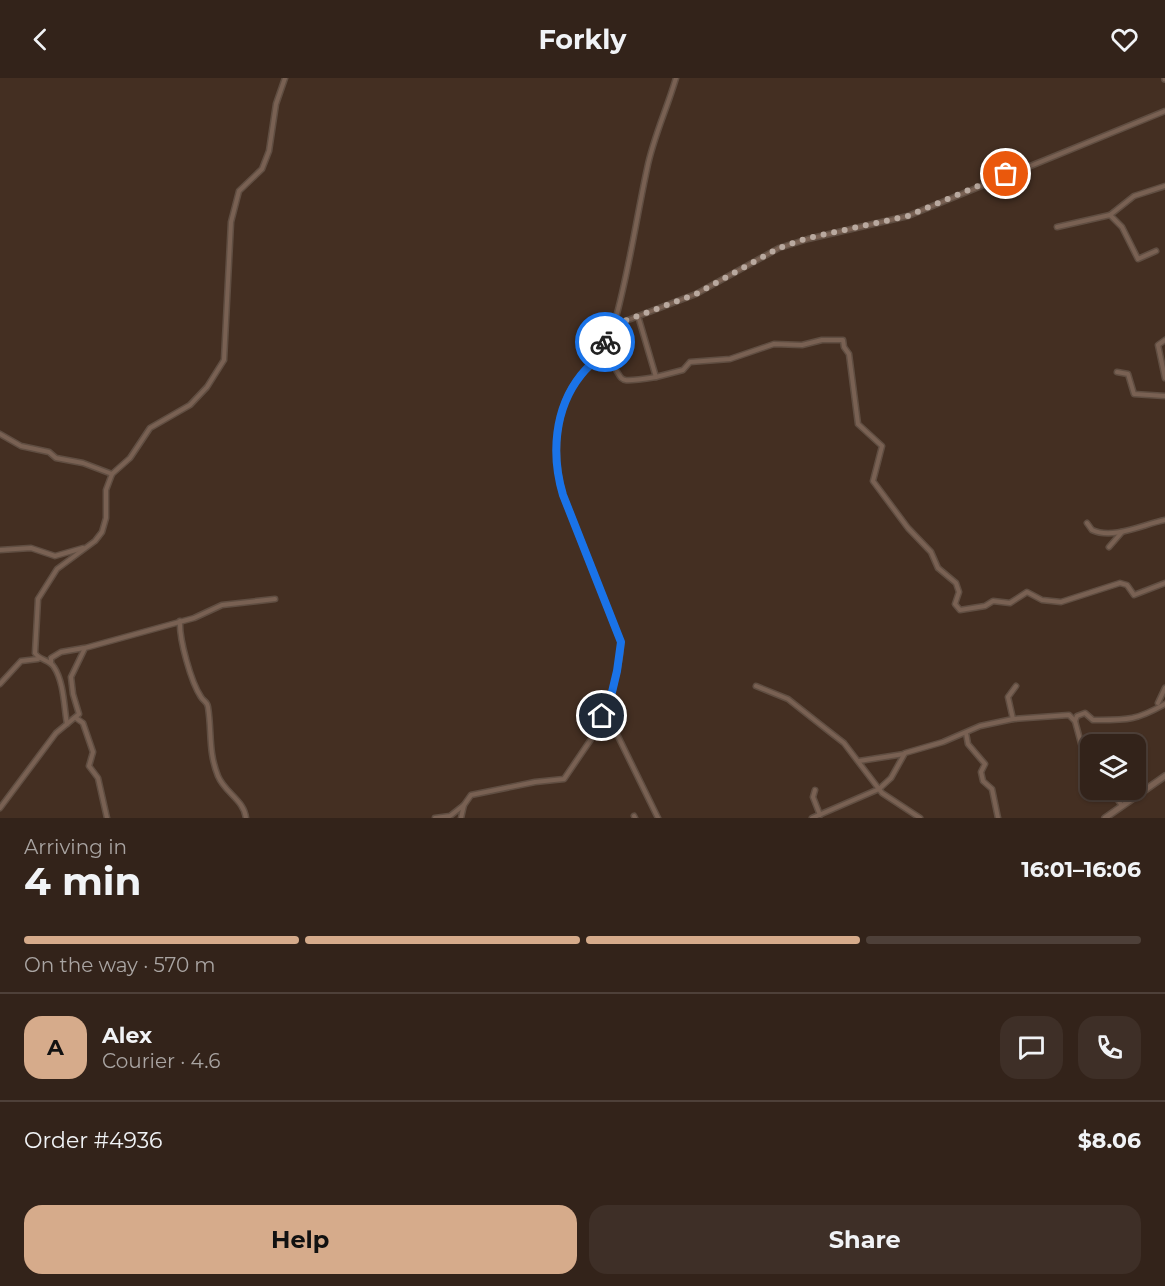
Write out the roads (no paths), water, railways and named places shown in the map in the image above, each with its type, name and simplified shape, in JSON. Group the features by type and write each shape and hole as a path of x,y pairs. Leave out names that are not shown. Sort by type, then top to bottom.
{"main road":[{"path":"1105,818 1165,776"}],"street":[{"path":"39,659 34,647 38,599 57,569 102,532 106,518 106,490 112,474 130,458 150,428 190,405 207,387 224,360 231,222 239,191 261,169 269,150 276,104 285,78"},
{"path":"658,818 610,720 612,692 621,655 621,642 563,495 555,459 560,421 567,402 582,374 597,360 614,325 647,168 675,78"},
{"path":"614,325 696,294 779,248 808,238 908,216 1165,111"},
{"path":"1057,227 1110,215 1134,196 1165,186"},
{"path":"1110,215 1122,227 1138,259 1156,250"},
{"path":"638,316 656,377"},
{"path":"601,353 621,380 627,382 682,370 690,362 730,359 774,344 802,345 842,338 849,354 858,424 882,446 873,481 908,528 931,552 938,568 956,583 958,592 956,607 967,610 986,606 993,601 1010,603 1027,592 1042,600 1057,602 1120,584 1127,585 1134,594 1165,584"},
{"path":"1165,340 1158,345 1165,378"},
{"path":"1118,372 1128,375 1134,394 1165,396"},
{"path":"0,434 21,446 49,452 56,458 84,463 112,474"},
{"path":"1088,523 1098,533 1123,531 1165,520"},
{"path":"1109,547 1123,531"},
{"path":"0,550 30,549 55,556 86,547"},
{"path":"51,663 54,656 120,640 233,603 275,599"},
{"path":"180,621 192,676 200,697 208,704 209,743 217,772 226,790 240,802 246,818"},
{"path":"0,808 29,768 67,724 76,717 78,707 73,694 71,677 85,648"},
{"path":"0,684 21,661 39,659 51,663 55,668 64,700 67,724"},
{"path":"756,686 788,699 844,743 879,789 920,818"},
{"path":"1013,719 1008,697 1016,686"},
{"path":"1075,721 1077,716 1085,713 1093,720 1141,718 1163,704 1165,688"},
{"path":"435,818 450,816 464,805 471,795 535,782 564,779 596,732 604,700 612,692"},
{"path":"859,761 905,753 966,733 980,726 1013,719 1069,716 1075,721 1080,740"},
{"path":"76,717 83,723 93,752 89,766 98,778 107,818"},
{"path":"966,733 968,744 985,764 981,772 982,781 992,789 998,818"},
{"path":"815,790 813,797 816,817 879,789 891,778 905,753"},
{"path":"1118,800 1122,806"},
{"path":"461,818 464,805"}]}
